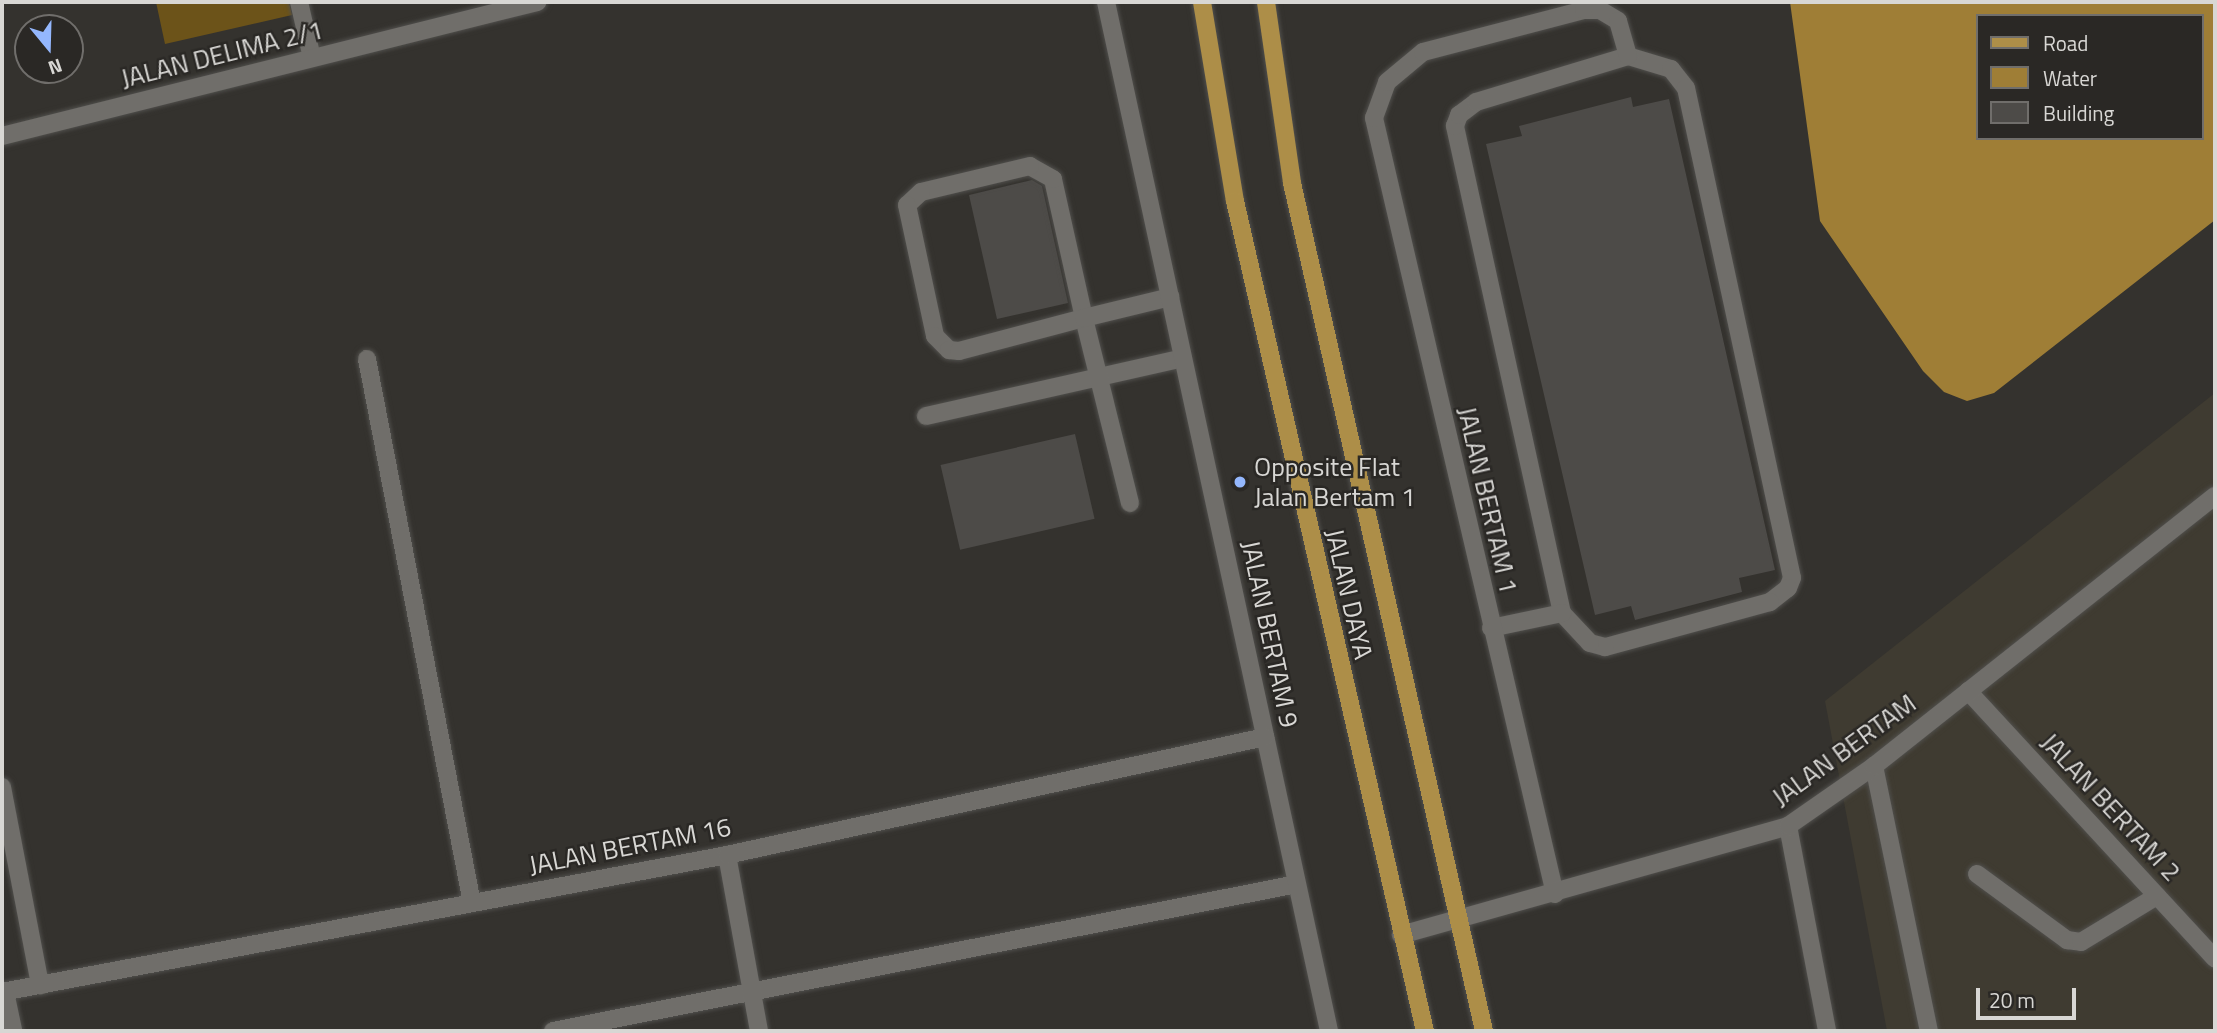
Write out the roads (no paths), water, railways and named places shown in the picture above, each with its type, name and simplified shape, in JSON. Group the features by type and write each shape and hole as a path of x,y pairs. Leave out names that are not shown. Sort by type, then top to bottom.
{"main road":[{"name":"JALAN DAYA","path":"1202,2 1234,201 1425,1031"},
{"name":"JALAN DAYA","path":"1266,2 1293,183 1484,1031"}],"street":[{"path":"299,2 312,58"},
{"name":"JALAN DELIMA 2/1","path":"2,136 537,2"},
{"name":"JALAN BERTAM 9","path":"1106,2 1329,1031"},
{"name":"JALAN BERTAM 1","path":"1555,894 1374,118 1387,82 1423,52 1584,10 1600,10 1618,21 1628,56"},
{"path":"1628,56 1671,69 1686,88 1791,578 1788,588 1770,602 1613,646 1590,643 1562,613 1455,126 1476,102 1628,56"},
{"path":"1130,503 1099,377 1084,318 1046,171 1030,166 912,197 906,216 940,345 959,351 1084,318 1170,297"},
{"path":"926,416 1184,358"},
{"path":"367,359 472,903"},
{"name":"JALAN BERTAM","path":"1401,935 1555,894 1788,826 1874,766 2215,496"},
{"path":"1491,628 1562,613"},
{"name":"JALAN BERTAM 2","path":"1968,691 2157,896 2213,952"},
{"name":"JALAN BERTAM 16","path":"4,992 727,855 1265,737"},
{"path":"1874,766 1929,1031"},
{"path":"2,786 40,985"},
{"path":"1788,826 1827,1031"},
{"path":"727,855 759,1031"},
{"path":"1977,874 2067,940 2081,942 2157,896"},
{"path":"553,1031 1297,884"},
{"path":"4,992 13,1031"}],"water":[{"path":"1790,2 2215,2 2215,220 1994,393 1967,401 1944,392 1923,371 1820,221"}],"place":[{"name":"Opposite Flat Jalan Bertam 1","path":"1240,482"}]}
